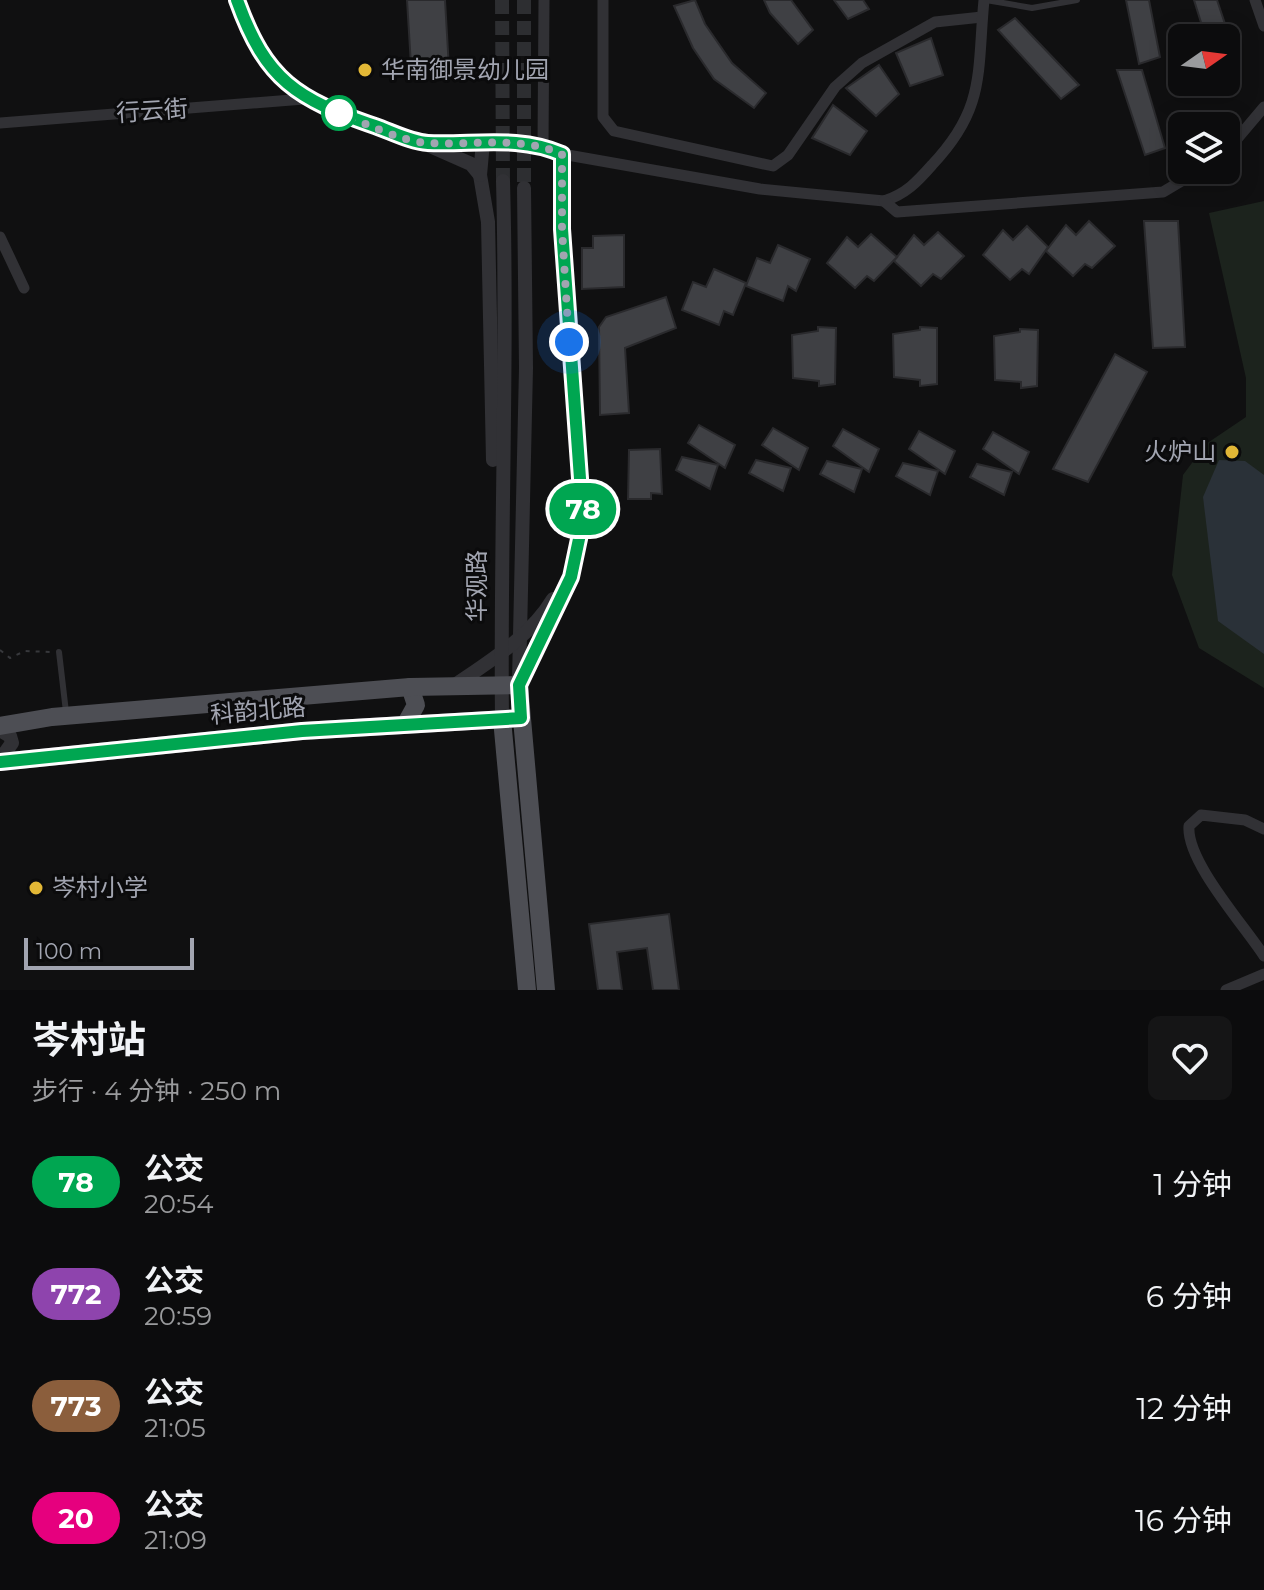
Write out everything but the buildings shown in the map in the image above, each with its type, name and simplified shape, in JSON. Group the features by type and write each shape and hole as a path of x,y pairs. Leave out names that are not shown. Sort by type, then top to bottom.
{"main road":[{"name":"科韵北路","path":"0,728 67,715 410,687 511,685"},
{"name":"华观路","path":"511,685 527,990"},
{"path":"405,725 416,705 410,687"},
{"name":"科韵北路","path":"0,761 136,746 512,718"},
{"name":"华观路","path":"512,718 546,990"}],"street":[{"path":"237,0 263,58 304,99 424,143 471,164 480,175"},
{"path":"543,146 544,0"},
{"path":"603,0 603,117 614,131 773,166 788,155 835,87 862,63 935,22 982,17"},
{"path":"424,143 483,142 543,146 562,154 760,189 884,201 903,195 966,124 978,85 985,0"},
{"path":"1255,0 1264,26"},
{"name":"行云街","path":"0,123 304,99"},
{"path":"1240,135 1264,107"},
{"path":"483,142 480,175 488,222 491,423 501,544"},
{"path":"511,685 571,577 583,520 562,229 562,154"},
{"name":"华观路","path":"503,181 502,654 511,685"},
{"path":"884,201 897,212 1163,192 1176,184"},
{"name":"华观路","path":"511,685 520,635 526,368 524,188"},
{"path":"0,237 24,288"},
{"path":"455,685 502,654 546,611 568,570 583,520"},
{"path":"0,728 10,736 12,743 0,761"},
{"path":"1264,829 1245,820 1201,815 1189,826 1188,836 1199,863 1264,956"},
{"path":"1226,990 1264,974"}],"lane":[{"path":"985,0 1032,8 1077,0"},
{"path":"59,652 67,715"}],"path":[{"path":"0,650 10,658 25,651 59,652"}],"shaded area":[{"name":"火炉山","path":"1264,201 1264,688 1199,648 1172,575 1183,475 1206,444 1246,417 1246,378 1209,213"},
{"path":"1219,460 1245,461 1264,475 1264,654 1218,621 1203,497"}],"tunnel":[{"path":"502,0 503,181"},
{"path":"524,0 524,188"}],"bus line":[{"name":"78","path":"0,762 302,731 521,718 519,685 571,577 581,540 583,495 562,229 562,154 543,146 495,141 424,143 304,99 263,58 249,33 237,0"}],"place":[{"name":"华南御景幼儿园","path":"365,70"},
{"name":"火炉山","path":"1232,452"},
{"name":"岑村小学","path":"36,888"}],"route":[{"path":"339,113 424,143 495,141 543,146 562,154 562,229 569,342"}]}
